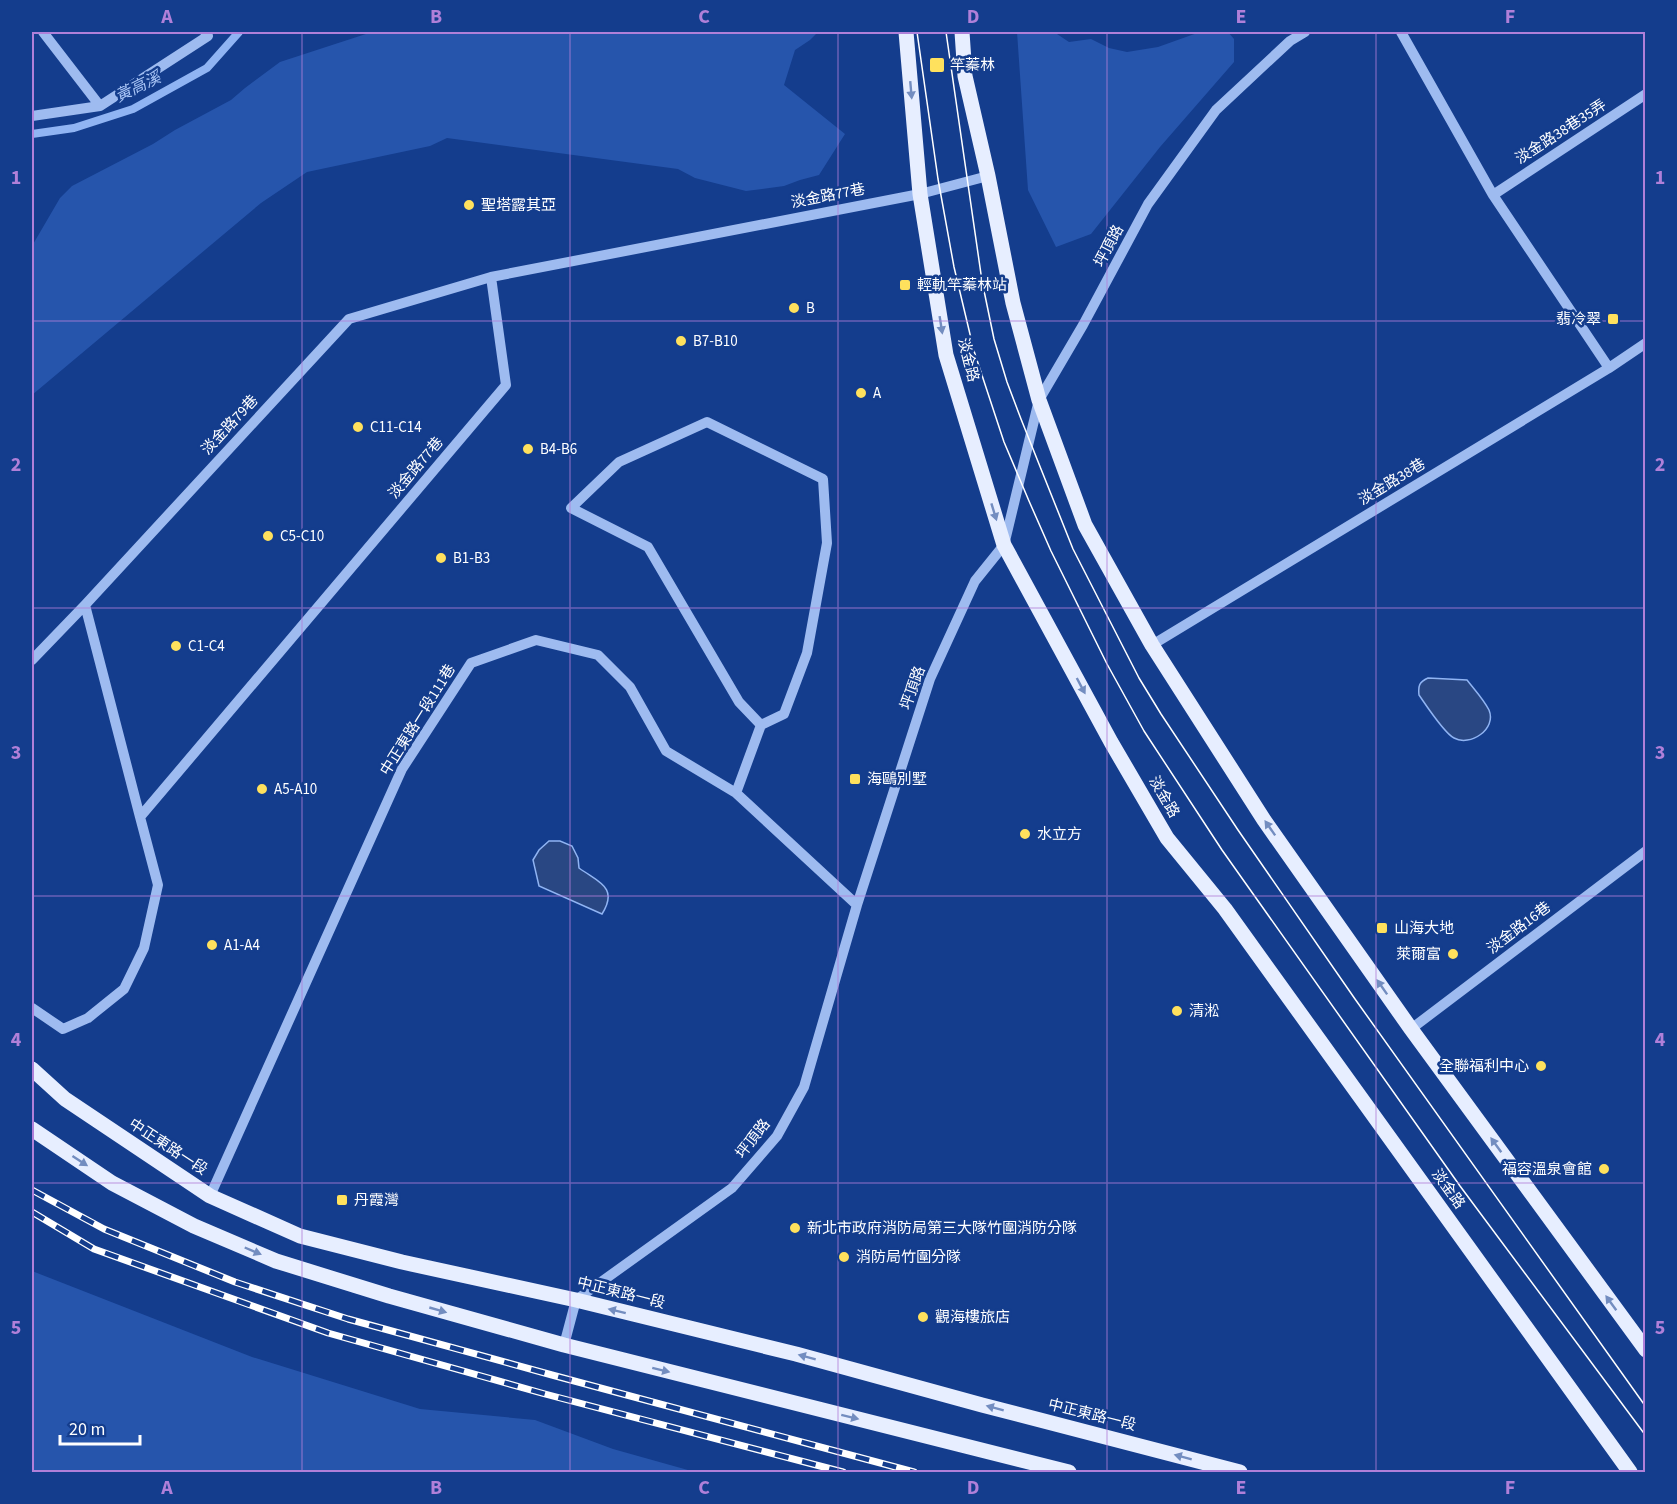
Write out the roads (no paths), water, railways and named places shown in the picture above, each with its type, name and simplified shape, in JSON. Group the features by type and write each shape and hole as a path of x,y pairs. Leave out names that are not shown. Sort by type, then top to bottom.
{"main road":[{"name":"淡金路","path":"906,32 920,194 946,355 1004,545 1111,742 1167,838 1225,909 1630,1473"},
{"path":"962,32 965,76 988,176 1013,303 1040,400 1085,525 1152,645 1264,820 1411,1029 1646,1350"},
{"name":"中正東路一段","path":"32,1069 65,1099 210,1196 300,1236 796,1354 1240,1473"},
{"path":"32,1129 112,1183 194,1226 276,1262 564,1345 1069,1473"}],"street":[{"path":"43,32 100,106"},
{"name":"坪頂路","path":"576,1300 732,1188 777,1136 804,1087 857,905 930,678 975,581 1004,545 1040,400 1083,326 1148,204 1216,110 1290,41 1305,32"},
{"path":"1401,32 1492,195 1609,368"},
{"path":"32,116 100,106 206,34"},
{"name":"淡金路38巷35弄","path":"1492,195 1646,94"},
{"name":"淡金路77巷","path":"140,816 506,385 491,277 920,194 988,176"},
{"name":"淡金路79巷","path":"32,660 350,319 491,277"},
{"name":"淡金路38巷","path":"1152,645 1609,368 1646,343"},
{"path":"736,793 761,725 784,714 807,653 827,543 823,478 706,422 619,462 571,508 648,547 739,702 761,725"},
{"path":"32,1008 63,1029 88,1018 124,988 144,948 158,885 85,605"},
{"name":"中正東路一段111巷","path":"210,1196 402,770 471,663 536,640 598,655 630,687 666,751 736,793 857,905"},
{"name":"淡金路16巷","path":"1411,1029 1646,851"},
{"path":"564,1345 576,1300"}],"waterway":[{"name":"黃高溪","path":"32,134 74,128 133,109 207,68 239,32"}],"tram line":[{"path":"917,32 938,179 954,267 974,351 1004,442 1029,501 1107,664 1144,731 1222,850 1460,1186 1646,1436"},
{"path":"946,32 982,281 994,339 1007,382 1073,549 1139,678 1238,830 1355,999 1646,1407"}],"railway":[{"path":"32,1190 104,1229 235,1282 348,1319 914,1472"},
{"path":"32,1212 94,1249 328,1333 545,1394 843,1472"}],"place":[{"name":"竿蓁林","path":"937,65"},
{"name":"聖塔露其亞","path":"469,205"},
{"name":"輕軌竿蓁林站","path":"905,285"},
{"name":"B","path":"794,308"},
{"name":"翡冷翠","path":"1613,319"},
{"name":"B7-B10","path":"681,341"},
{"name":"A","path":"861,393"},
{"name":"C11-C14","path":"358,427"},
{"name":"B4-B6","path":"528,449"},
{"name":"C5-C10","path":"268,536"},
{"name":"B1-B3","path":"441,558"},
{"name":"C1-C4","path":"176,646"},
{"name":"海鷗別墅","path":"855,779"},
{"name":"A5-A10","path":"262,789"},
{"name":"水立方","path":"1025,834"},
{"name":"山海大地","path":"1382,928"},
{"name":"A1-A4","path":"212,945"},
{"name":"萊爾富","path":"1453,954"},
{"name":"清淞","path":"1177,1011"},
{"name":"全聯福利中心","path":"1541,1066"},
{"name":"福容溫泉會館","path":"1604,1169"},
{"name":"丹霞灣","path":"342,1200"},
{"name":"新北市政府消防局第三大隊竹圍消防分隊","path":"795,1228"},
{"name":"消防局竹圍分隊","path":"844,1257"},
{"name":"觀海樓旅店","path":"923,1317"}]}
